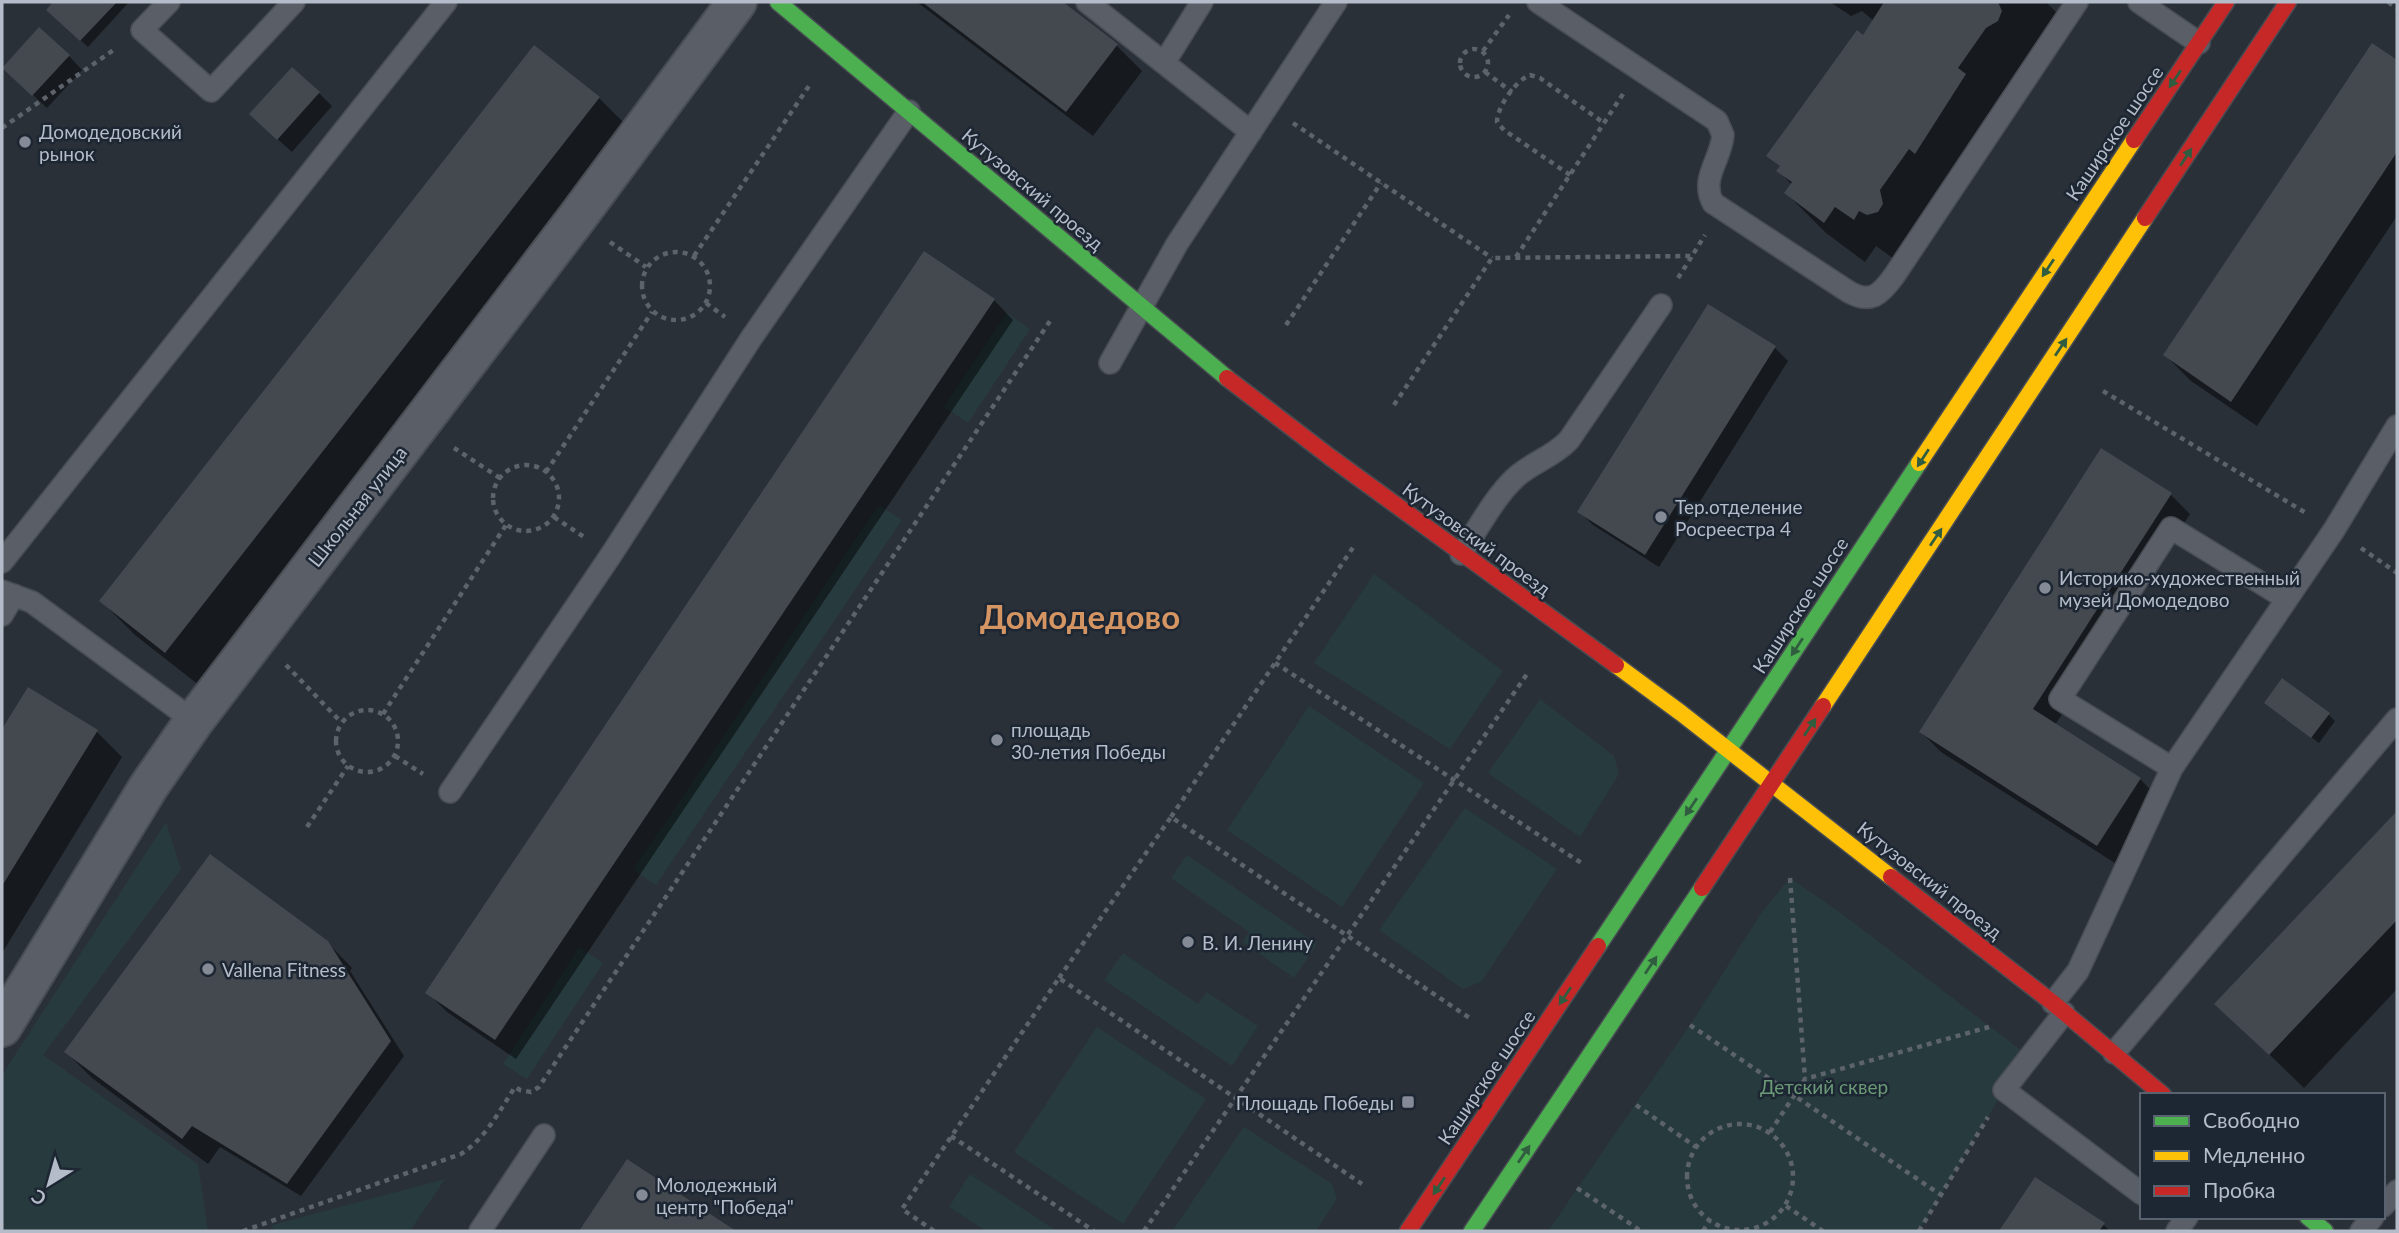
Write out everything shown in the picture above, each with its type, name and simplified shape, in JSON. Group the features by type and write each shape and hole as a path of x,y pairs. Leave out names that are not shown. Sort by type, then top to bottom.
{"main road":[{"name":"Кутузовский проезд","path":"778,2 1201,358 1330,457 1772,783 2059,1008 2161,1093"},
{"name":"Каширское шоссе","path":"1408,1231 2226,2"},
{"path":"1472,1231 1772,783 2288,2"},
{"path":"2310,1219 2325,1231"}],"street":[{"name":"Школьная улица","path":"2,1027 149,786 194,720 420,425 737,2"}],"lane":[{"path":"169,2 142,30 211,91 295,2"},
{"path":"2,562 446,2"},
{"path":"1087,2 1251,132"},
{"path":"1164,63 1202,2"},
{"path":"1110,363 1177,244 1336,2"},
{"path":"1538,2 1712,116 1721,128 1723,142 1708,184 1713,203 1858,297 1868,298 1876,296 1894,276 2077,2"},
{"path":"2139,2 2199,43"},
{"path":"450,792 611,555 752,337 909,111"},
{"path":"1461,554 1515,478 1550,457 1569,440 1661,305"},
{"path":"2140,1192 2004,1090 2059,1008 2172,768 2334,530 2397,426"},
{"path":"2172,768 2060,699 2171,528 2287,599"},
{"path":"2,615 8,593 32,602 194,720"},
{"path":"2113,1053 2397,719"},
{"path":"480,1231 544,1135"},
{"path":"2385,1204 2397,1191"}],"path":[{"path":"2388,2 2397,8"},
{"path":"1483,51 1511,12"},
{"path":"2,128 142,30"},
{"path":"1473,49 1483,51 1489,63 1485,72 1477,77 1464,72 1460,64 1462,56 1473,49"},
{"path":"1516,258 1639,70"},
{"path":"1485,72 1512,92"},
{"path":"1570,175 1500,126 1497,114 1523,78 1530,75 1604,123"},
{"path":"694,256 815,78"},
{"path":"1268,106 1492,258 1692,256 1721,210"},
{"path":"1286,325 1381,183"},
{"path":"677,251 694,256 707,270 711,284 706,303 698,313 680,321 665,320 652,312 644,300 640,286 646,267 665,253 677,251"},
{"path":"1394,405 1492,258"},
{"path":"546,472 652,312"},
{"path":"243,1231 461,1154 485,1133 515,1087 531,1092 539,1087 1052,318"},
{"path":"2103,391 2334,530 2397,573"},
{"path":"420,425 500,478"},
{"path":"531,466 546,472 559,491 559,506 554,517 536,530 523,531 506,525 496,513 494,501 500,478 518,467 531,466"},
{"path":"383,714 506,525"},
{"path":"934,1231 902,1209 1354,546"},
{"path":"258,636 341,722"},
{"path":"1275,663 1583,864"},
{"path":"1144,1231 1527,674"},
{"path":"372,710 383,714 394,724 398,735 395,756 381,769 373,771 357,771 348,766 340,757 336,746 336,734 341,722 358,711 372,710"},
{"path":"307,827 348,766"},
{"path":"1171,817 1471,1019"},
{"path":"1770,1132 1805,1079 1790,878"},
{"path":"1059,978 1362,1184"},
{"path":"1690,1025 1941,1195"},
{"path":"1805,1079 1989,1027"},
{"path":"1919,1231 2004,1090"},
{"path":"1636,1105 1696,1147"},
{"path":"1732,1124 1749,1124 1770,1132 1789,1154 1793,1171 1793,1189 1786,1206 1774,1219 1757,1228 1739,1231 1721,1227 1710,1220 1693,1203 1688,1186 1687,1169 1696,1147 1716,1129 1732,1124"},
{"path":"951,1136 1094,1231"},
{"path":"1577,1188 1641,1231"},
{"path":"1786,1206 1823,1231"},
{"path":"1703,1231 1710,1220"}],"green space":[{"path":"1007,313 1030,329 968,423 944,407"},
{"path":"879,505 902,520 656,885 633,870"},
{"path":"1374,574 1503,671 1450,749 1314,663"},
{"path":"1540,699 1614,756 1619,774 1580,837 1488,773"},
{"path":"1309,706 1424,783 1342,907 1227,830"},
{"path":"1465,808 1557,869 1481,982 1463,989 1379,930"},
{"path":"166,822 181,869 43,1055 198,1164 208,1231 2,1231 2,1075"},
{"path":"1187,855 1317,944 1294,978 1243,942 1249,932 1171,878"},
{"name":"Детский сквер","path":"1790,878 1845,916 2030,1057 2004,1090 1919,1231 1548,1231 1690,1025 1762,912"},
{"path":"579,947 603,963 527,1079 503,1064"},
{"path":"1123,953 1198,1004 1207,992 1258,1026 1232,1066 1104,980"},
{"path":"1097,1027 1206,1099 1123,1224 1014,1152"},
{"path":"1244,1127 1332,1184 1337,1199 1316,1231 1172,1231"},
{"path":"970,1174 1057,1231 986,1231 949,1207"},
{"path":"445,1179 410,1231 274,1231 272,1225"}],"building":[{"path":"53,2 117,2 80,41 46,10"},
{"path":"922,2 1063,2 1118,44 1066,112"},
{"path":"1884,2 1998,2 2002,11 1998,21 1986,28 1958,68 1966,74 1915,154 1909,149 1880,190 1883,204 1878,212 1867,215 1859,211 1854,220 1835,207 1824,223 1784,193 1792,182 1776,171 1780,166 1766,156 1857,30 1863,35"},
{"path":"39,27 70,55 32,96 2,68"},
{"path":"2372,43 2397,60 2397,152 2231,402 2163,355"},
{"path":"534,45 600,97 165,653 99,601"},
{"path":"292,67 320,92 277,140 249,114"},
{"path":"924,251 995,299 495,1040 425,993"},
{"path":"1708,304 1776,346 1645,555 1577,512"},
{"path":"2101,448 2172,493 2033,709 2141,778 2097,846 1919,732"},
{"path":"2282,678 2330,713 2311,738 2264,703"},
{"path":"28,687 98,730 2,886 2,729"},
{"path":"2397,811 2397,920 2269,1055 2214,1004"},
{"path":"210,854 328,941 391,1041 287,1184 192,1126 182,1139 64,1052"},
{"name":"Молодежный центр \"Победа\"","path":"627,1159 736,1231 579,1231"},
{"path":"2035,1177 2105,1223 2099,1231 1999,1231"}],"traffic: fast":[{"path":"778,2 1227,378"},
{"path":"1598,946 1919,463"},
{"path":"1472,1231 1702,888"},
{"path":"2310,1219 2325,1231"}],"traffic: slow":[{"path":"1919,463 2134,140"},
{"path":"1823,706 2145,218"},
{"path":"1616,665 1891,877"}],"traffic: jam":[{"path":"2134,140 2226,2"},
{"path":"2145,218 2288,2"},
{"path":"1227,378 1330,457 1616,665"},
{"path":"1702,888 1823,706"},
{"path":"1891,877 2053,1003 2161,1093"},
{"path":"1408,1231 1598,946"}],"place":[{"name":"Домодедовский рынок","path":"25,142"},
{"name":"Тер.отделение Росреестра 4","path":"1661,517"},
{"name":"Историко-художественный музей Домодедово","path":"2045,588"},
{"name":"площадь 30-летия Победы","path":"997,740"},
{"name":"В. И. Ленину","path":"1188,942"},
{"name":"Vallena Fitness","path":"208,969"},
{"name":"Площадь Победы","path":"1408,1102"},
{"name":"Молодежный центр \"Победа\"","path":"642,1195"}],"district":[{"name":"Домодедово","path":"1080,616"}]}
